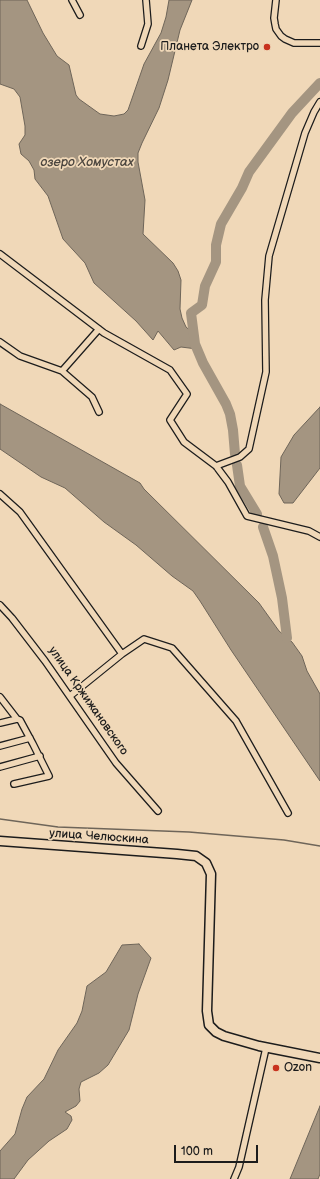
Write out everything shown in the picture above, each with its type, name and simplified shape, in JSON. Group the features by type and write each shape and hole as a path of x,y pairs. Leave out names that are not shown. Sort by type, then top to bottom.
{"street":[{"path":"72,0 80,15"},
{"path":"141,46 148,24 146,0"},
{"path":"276,0 274,18 276,28 285,40 294,43 320,42"},
{"path":"216,466 240,457 249,449 266,372 264,300 269,256 305,133 320,102"},
{"path":"0,254 99,329 170,370 187,394 170,420 184,442 216,466 228,482 247,516 309,531 320,538"},
{"path":"62,371 99,329"},
{"path":"0,342 20,356 62,371 92,398 99,412"},
{"path":"0,494 20,512 122,654"},
{"name":"улица Кржижановского","path":"0,605 26,636 70,696 116,763 158,810"},
{"path":"70,696 122,654 144,639 172,648 236,720 288,813"},
{"path":"1,701 20,720 40,756 49,776 14,784"},
{"path":"0,723 18,719"},
{"path":"0,746 30,738"},
{"path":"0,767 40,756"},
{"name":"улица Челюскина","path":"0,841 196,856 206,863 211,874 207,1011 210,1025 216,1032 224,1036 266,1048"},
{"path":"234,1179 239,1167 266,1048 320,1058"}],"water":[{"name":"озеро Хомустах","path":"0,0 27,0 43,33 57,56 69,65 76,95 79,99 100,114 114,116 124,114 128,110 144,64 161,33 169,0 192,0 180,30 168,80 159,108 138,153 138,162 145,200 143,234 173,263 178,271 181,280 180,309 182,318 186,327 198,339 197,349 181,347 174,350 158,331 153,340 136,321 94,283 85,263 63,239 48,196 35,179 34,170 29,161 21,154 19,144 25,135 25,126 20,97 14,89 0,84"},
{"path":"0,404 140,483 144,489 259,603 279,631 292,642 302,656 307,671 320,694 320,781 193,591 172,576 136,545 104,522 65,488 41,477 0,449"},
{"path":"320,407 320,468 293,503 284,503 279,494 281,457 294,435"},
{"path":"139,944 151,958 138,994 129,1030 108,1065 99,1073 81,1082 79,1089 80,1101 76,1106 65,1112 71,1116 72,1120 67,1129 49,1141 28,1160 14,1179 0,1179 0,1151 15,1134 27,1097 44,1079 58,1050 77,1023 82,1011 87,986 106,972 122,945"},
{"path":"320,1106 320,1174 318,1179 290,1179"}],"waterway":[{"path":"235,454 230,414 203,363 195,344 191,313 202,305 205,286 216,262 216,245 221,224 242,188 249,172 292,113 320,83"},
{"path":"237,465 240,486 257,514"},
{"path":"263,527 273,556 282,598 287,638"},
{"path":"0,819 58,827 189,832 284,840 320,846"}],"place":[{"name":"Планета Электро","path":"267,47"},
{"name":"Ozon","path":"276,1068"}]}
